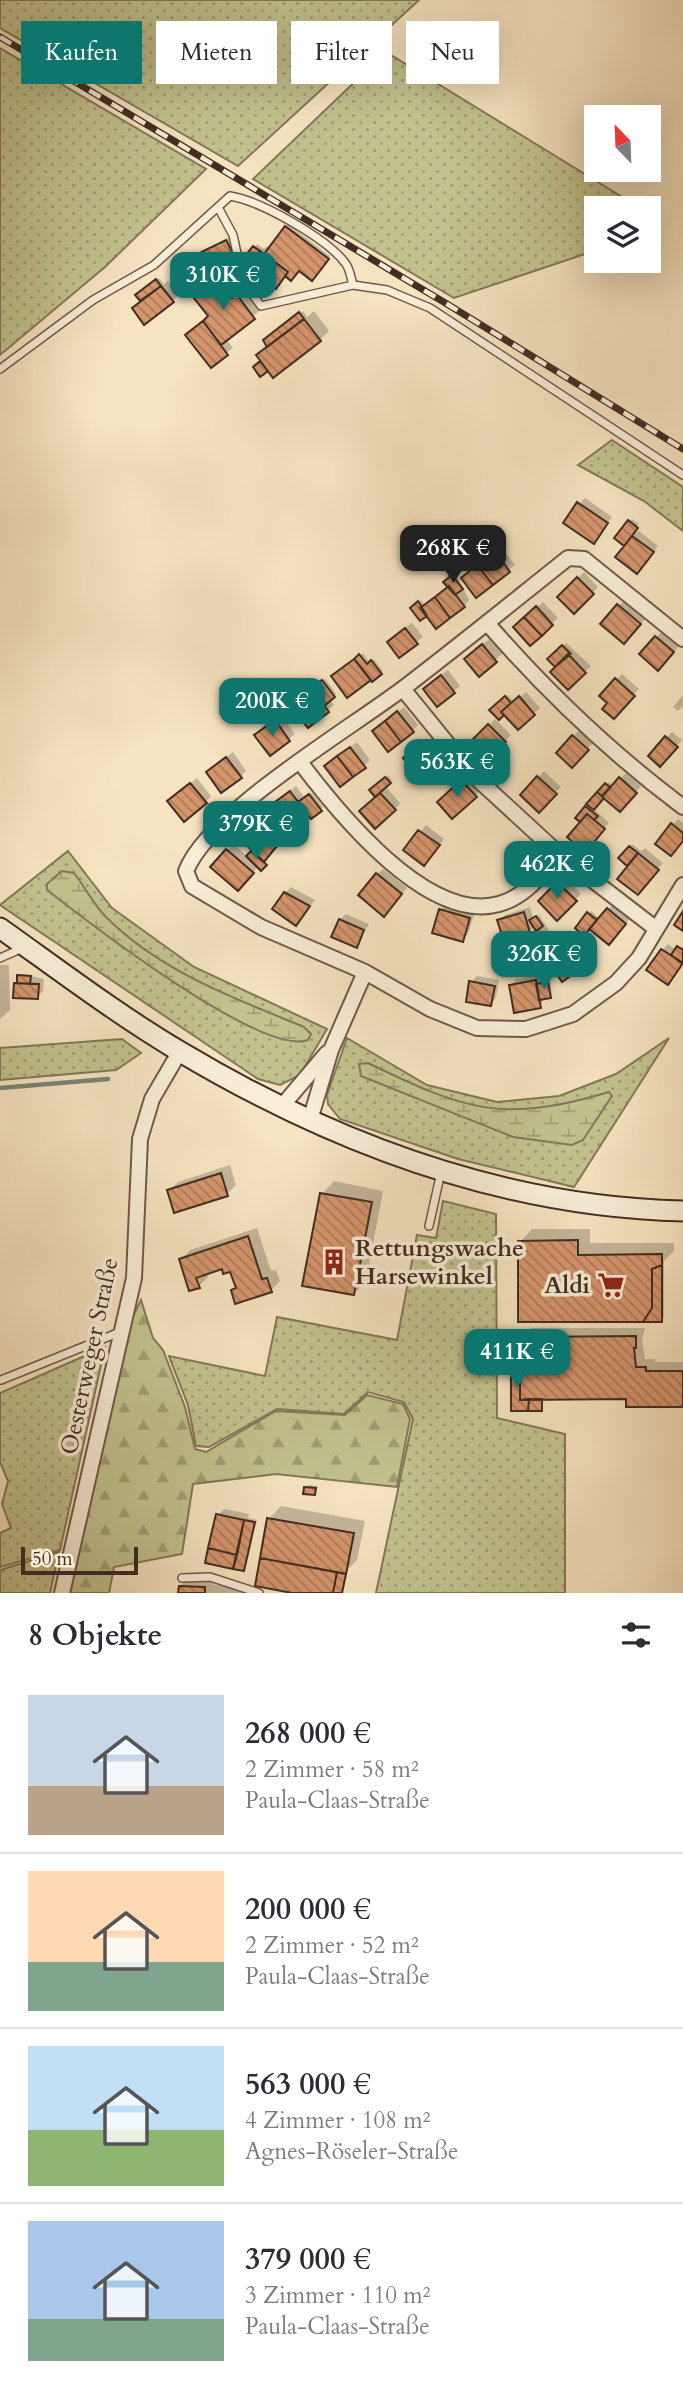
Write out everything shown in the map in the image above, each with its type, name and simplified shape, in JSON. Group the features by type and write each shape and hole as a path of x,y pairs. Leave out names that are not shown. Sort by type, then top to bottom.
{"street":[{"path":"683,639 584,559 568,558 403,689 300,762 208,839 186,872 192,887 261,927 365,972 430,1009 477,1028 526,1029 573,1014 616,983 639,958 683,885"},
{"path":"487,623 532,675 573,714 683,807"},
{"path":"403,689 472,774 560,855 655,928"},
{"path":"300,762 343,819 373,849 420,884 462,905 498,905 525,891 560,855"},
{"path":"0,928 180,1051 343,1136 441,1172 501,1189 569,1203 683,1211"},
{"path":"310,1120 331,1050 365,972"},
{"path":"282,1106 331,1050"},
{"name":"Oesterweger Straße","path":"62,1593 122,1331 136,1256 139,1139 152,1099 180,1051"}],"lane":[{"path":"0,369 93,300 154,265 230,195 251,199 337,253 349,267 353,285"},
{"path":"218,207 233,235 243,281 261,306 353,285 387,290 430,308 683,475"},
{"path":"0,958 26,946"},
{"path":"429,1226 441,1172"},
{"path":"1,1380 122,1331"},
{"path":"182,1578 210,1577 260,1593"}],"green space":[{"path":"0,0 419,0 392,25 392,21 291,21 291,84 327,84 238,166 97,84 142,84 142,21 21,21 21,40 0,28"},
{"path":"0,48 21,60 21,84 61,84 206,169 105,267 0,355"},
{"path":"392,56 406,64 406,84 438,84 584,174 584,182 598,182 620,196 584,196 584,254 454,298 253,179 352,84 392,84"},
{"path":"612,440 683,487 683,531 644,501 578,465"},
{"path":"68,851 112,908 194,967 327,1029 300,1075 280,1085 258,1079 0,905"},
{"path":"62,871 74,873 106,917 150,953 199,982 304,1027 311,1034 308,1040 285,1040 254,1028 216,1008 135,956 47,890 47,884"},
{"path":"347,1038 427,1085 497,1102 559,1096 616,1074 669,1038 574,1187 458,1159 340,1119 328,1104 327,1095"},
{"path":"122,1039 141,1053 116,1070 0,1080 0,1048"},
{"path":"368,1063 432,1092 485,1107 540,1108 609,1092 612,1096 583,1140 572,1145 513,1137 361,1076 359,1064"},
{"path":"443,1201 496,1214 497,1418 565,1434 565,1593 376,1593 413,1419 404,1402 368,1392 344,1414 277,1409 209,1447 196,1446 188,1405 169,1356 265,1376 277,1317 397,1340 417,1235 436,1238"},
{"path":"141,1300 153,1338 163,1350 185,1407 195,1449 206,1452 276,1411 345,1415 367,1395 403,1404 410,1419 397,1487 276,1474 193,1484 182,1554 114,1567 109,1593 70,1593 131,1320"},
{"path":"105,1347 60,1550 0,1567 0,1533 11,1528 2,1504 8,1481 0,1462 0,1393"},
{"path":"59,1552 50,1593 0,1593 0,1570"}],"building":[{"path":"285,226 329,259 312,281 299,271 291,281 285,276 288,272 264,254"},
{"path":"226,240 235,257 193,280 183,261"},
{"path":"253,246 260,251 250,264 245,256"},
{"path":"260,251 288,272 276,289 247,268"},
{"path":"211,271 217,278 193,297 185,285"},
{"path":"217,278 232,298 237,295 255,319 221,345 203,321 208,316 193,297"},
{"path":"156,279 161,286 140,301 135,295"},
{"path":"161,286 174,302 144,325 132,308"},
{"path":"299,312 304,319 267,347 263,340"},
{"path":"304,319 321,341 273,378 256,355"},
{"path":"203,321 228,355 211,368 185,335"},
{"path":"260,361 268,371 260,377 253,367"},
{"path":"577,502 608,523 594,544 563,523"},
{"path":"628,520 638,528 624,546 614,538"},
{"path":"632,536 654,552 637,574 615,557"},
{"path":"495,551 510,572 493,585 477,565"},
{"path":"477,565 493,585 476,598 461,578"},
{"path":"452,575 463,589 455,595 443,582"},
{"path":"577,577 594,594 574,614 557,597"},
{"path":"449,586 465,607 450,618 435,597"},
{"path":"435,597 450,618 436,629 420,608"},
{"path":"418,601 427,616 420,621 410,608"},
{"path":"617,604 641,624 624,644 600,624"},
{"path":"536,606 553,625 542,636 524,617"},
{"path":"524,617 542,636 530,646 513,627"},
{"path":"405,628 418,644 399,658 387,642"},
{"path":"655,636 674,652 658,671 639,654"},
{"path":"482,644 497,662 479,677 464,659"},
{"path":"562,645 571,654 555,667 547,659"},
{"path":"359,654 367,664 371,660 382,674 372,682 354,659"},
{"path":"568,654 586,673 568,690 550,672"},
{"path":"354,659 371,680 347,698 331,676"},
{"path":"441,675 455,693 437,707 423,689"},
{"path":"615,678 635,696 614,719 602,709 607,703 599,696"},
{"path":"322,680 335,697 324,706 310,689"},
{"path":"314,692 329,712 308,728 292,708"},
{"path":"505,696 511,703 501,712 504,715 499,720 489,710"},
{"path":"519,696 535,715 518,730 501,712"},
{"path":"397,711 414,732 401,742 385,721"},
{"path":"275,720 290,741 270,756 254,735"},
{"path":"385,721 401,742 388,752 372,731"},
{"path":"488,724 506,742 488,760 470,742"},
{"path":"572,735 589,750 572,768 556,753"},
{"path":"665,736 678,747 660,767 648,756"},
{"path":"419,745 424,750 408,764 403,758"},
{"path":"350,747 366,768 353,777 337,756"},
{"path":"428,747 445,766 425,783 409,763"},
{"path":"337,756 353,777 340,787 324,766"},
{"path":"226,757 242,778 221,793 206,772"},
{"path":"537,776 557,794 539,813 520,795"},
{"path":"385,777 391,783 375,797 369,790"},
{"path":"619,777 637,793 620,812 602,797"},
{"path":"461,780 477,797 452,819 437,802"},
{"path":"190,783 207,803 184,822 167,801"},
{"path":"605,783 610,787 602,796 597,792"},
{"path":"290,791 306,812 288,827 271,805"},
{"path":"597,792 604,798 594,810 586,804"},
{"path":"380,793 396,810 375,829 359,811"},
{"path":"309,794 322,811 311,819 298,802"},
{"path":"585,806 598,816 594,820 587,814 580,822 575,818"},
{"path":"587,814 605,829 585,853 567,837"},
{"path":"258,816 281,841 264,862 238,837"},
{"path":"671,823 683,833 683,841 671,856 655,844"},
{"path":"418,830 440,845 424,866 403,850"},
{"path":"629,846 638,853 627,866 618,858"},
{"path":"226,849 254,873 238,891 210,867"},
{"path":"251,851 267,865 261,871 246,856"},
{"path":"638,853 659,870 638,895 617,879"},
{"path":"376,873 402,894 384,917 358,895"},
{"path":"557,882 577,901 557,921 538,901"},
{"path":"284,892 310,906 296,926 272,909"},
{"path":"607,908 626,924 609,945 589,929"},
{"path":"439,909 470,918 463,942 432,933"},
{"path":"683,911 683,931 674,925"},
{"path":"524,912 530,933 504,941 497,920"},
{"path":"587,912 597,920 584,936 575,928"},
{"path":"536,916 543,926 536,931 529,920"},
{"path":"339,919 364,930 357,948 331,937"},
{"path":"568,945 583,967 562,982 547,959"},
{"path":"677,946 683,950 683,964 671,955"},
{"path":"661,949 683,963 668,985 646,970"},
{"path":"17,975 31,976 30,984 17,983"},
{"path":"536,980 541,1008 514,1013 509,985"},
{"path":"469,981 495,986 491,1006 466,1002"},
{"path":"548,982 551,998 539,1000 536,984"},
{"path":"14,983 39,984 38,999 13,998"},
{"path":"221,1173 228,1196 174,1213 167,1190"},
{"name":"Rettungswache Harsewinkel","path":"320,1193 372,1202 354,1295 302,1286"},
{"path":"248,1236 262,1279 267,1278 272,1292 235,1304 231,1290 236,1288 230,1272 223,1274 222,1269 196,1278 200,1288 189,1291 179,1259"},
{"path":"578,1240 578,1255 662,1254 662,1265 652,1269 652,1308 643,1322 518,1322 518,1241"},
{"path":"662,1265 662,1322 643,1322 652,1308 652,1269"},
{"path":"636,1336 636,1367 646,1367 646,1371 683,1371 683,1407 626,1407 626,1399 520,1400 520,1337"},
{"path":"520,1359 520,1400 529,1399 528,1411 511,1411 511,1360"},
{"path":"529,1399 542,1399 542,1411 528,1411"},
{"path":"304,1487 316,1488 315,1495 303,1494"},
{"path":"216,1514 244,1520 237,1555 208,1548"},
{"path":"267,1518 354,1533 346,1574 260,1558"},
{"path":"244,1520 255,1522 244,1571 233,1569"},
{"path":"208,1548 237,1555 233,1569 205,1563"},
{"path":"260,1558 337,1572 333,1593 292,1593 255,1586"},
{"path":"337,1572 346,1574 342,1593 333,1593"},
{"path":"179,1586 205,1587 205,1593 178,1593"}],"waterway":[{"path":"0,1088 108,1079"}],"railway":[{"path":"0,37 447,304 683,449"}],"place":[{"name":"Rettungswache Harsewinkel","path":"334,1262"},
{"name":"Aldi","path":"611,1285"}]}
